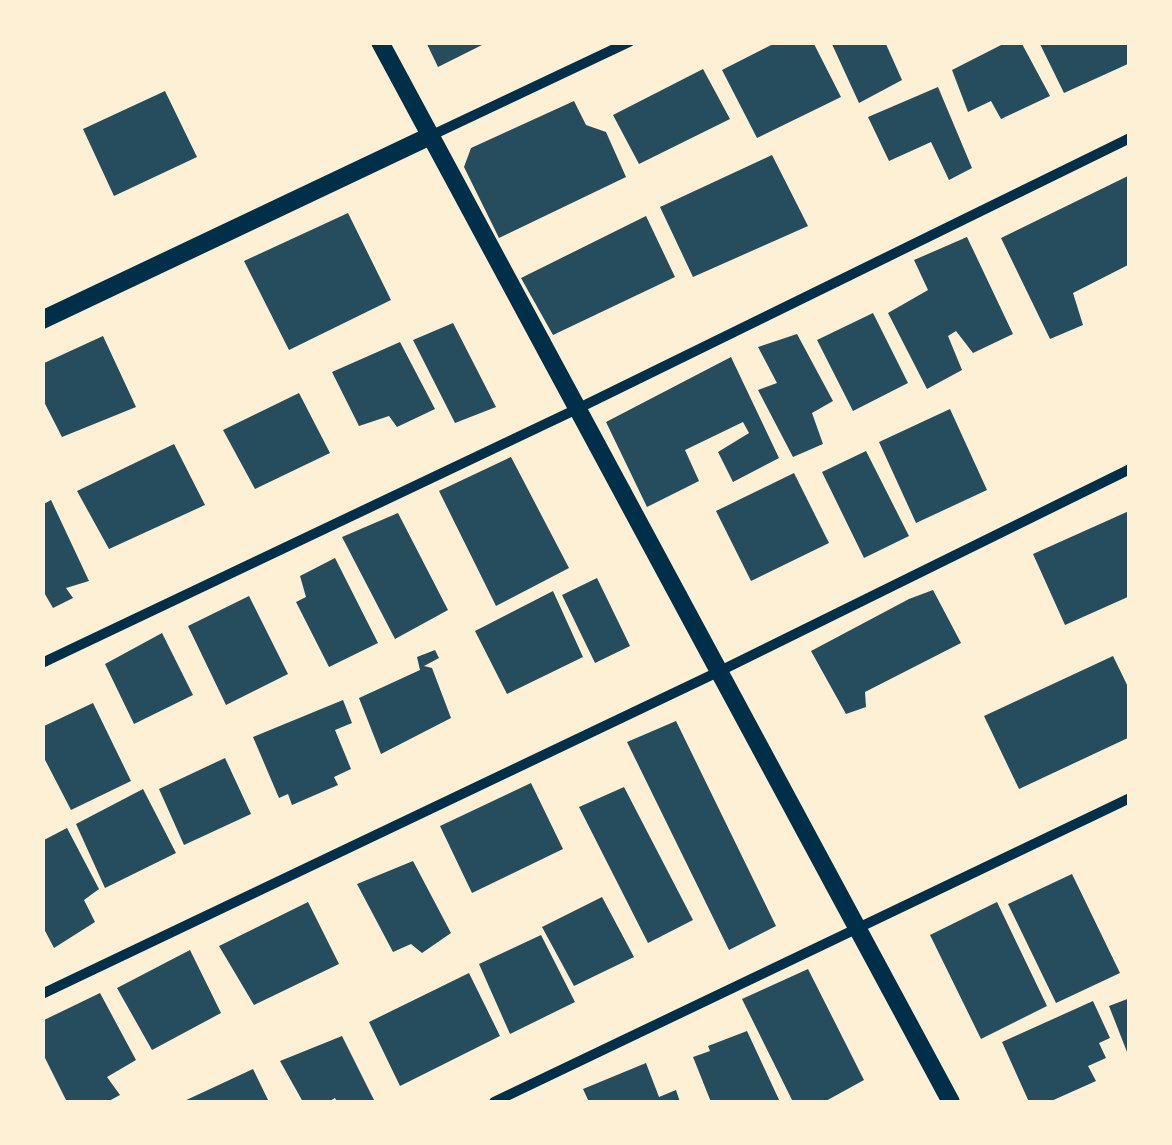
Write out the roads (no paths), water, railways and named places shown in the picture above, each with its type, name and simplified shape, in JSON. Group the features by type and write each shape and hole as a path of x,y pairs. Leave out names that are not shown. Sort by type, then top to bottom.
{"street":[{"path":"380,42 951,1102"},
{"path":"42,320 629,42"},
{"path":"42,663 579,408 1130,138"},
{"path":"42,994 1130,469"},
{"path":"494,1102 1130,798"}]}
